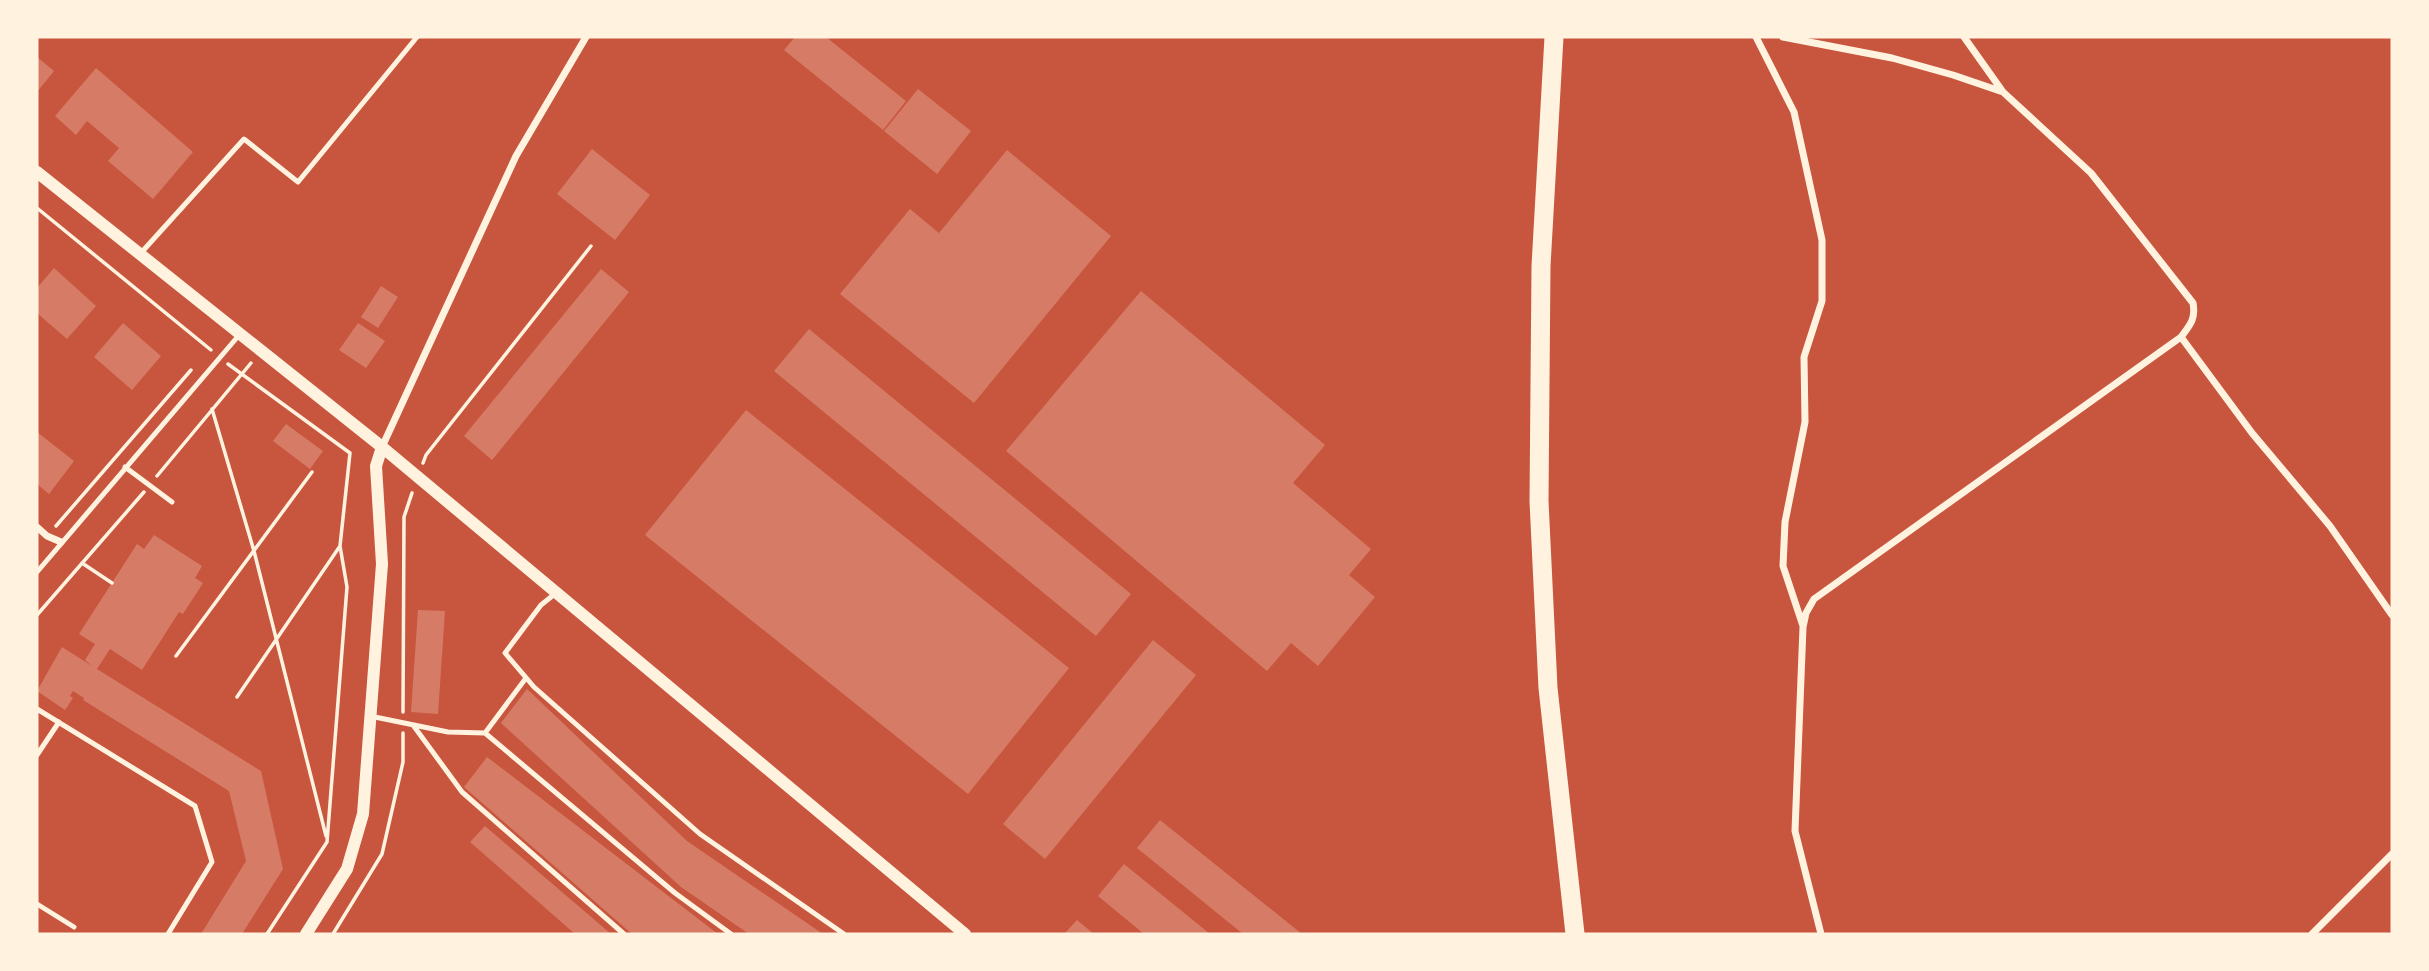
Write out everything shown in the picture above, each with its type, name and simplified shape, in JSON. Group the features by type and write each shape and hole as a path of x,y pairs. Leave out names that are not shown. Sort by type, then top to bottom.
{"highway":[{"path":"1555,37 1541,266 1539,501 1548,688 1575,934"}],"street":[{"path":"306,934 347,869 363,814 382,564 376,466 382,447 516,156 586,37"},
{"path":"1755,37 1794,112 1822,240 1822,301 1804,357 1805,422 1785,522 1783,566 1803,627"},
{"path":"1783,37 1892,58 2003,92"},
{"path":"1821,934 1796,831 1803,627 1806,613 1814,600 2181,337 2193,323 2195,313 2193,303 2091,173 2003,92 1964,37"},
{"path":"37,172 382,447 965,934"},
{"path":"2181,337 2252,433 2330,526 2392,615"},
{"path":"37,527 47,536 61,542"},
{"path":"2312,934 2392,854"}],"lane":[{"path":"140,254 244,139 298,182 417,37"},
{"path":"37,572 234,330"},
{"path":"125,467 172,502"},
{"path":"556,593 541,604 505,653 526,678 701,834 844,934"},
{"path":"485,733 526,678"},
{"path":"37,709 195,806 212,862 168,934"},
{"path":"370,716 448,732 485,733 675,893 731,934"},
{"path":"37,755 59,722"},
{"path":"414,725 463,792 624,934"},
{"path":"37,904 74,927"}],"path":[{"path":"333,934 382,854 403,762 404,517 426,455 591,246"},
{"path":"209,349 234,330"},
{"path":"47,536 192,368"},
{"path":"212,409 254,551 327,842"},
{"path":"176,656 312,472"},
{"path":"237,697 340,546 347,587 327,842 267,934"},
{"path":"82,563 112,583"}],"building":[{"path":"795,37 826,37 906,101 883,130 784,50"},
{"path":"37,57 54,71 37,92"},
{"path":"96,68 193,152 153,199 108,161 119,148 87,121 76,135 55,116"},
{"path":"918,89 971,131 937,174 884,131"},
{"path":"592,149 650,195 615,240 557,194"},
{"path":"1007,150 1111,236 974,403 840,294 910,209 939,233"},
{"path":"54,268 96,306 67,339 37,313 37,288"},
{"path":"601,269 629,292 492,460 464,436"},
{"path":"381,286 398,297 378,328 361,317"},
{"path":"1141,291 1325,445 1293,483 1371,549 1349,575 1375,597 1318,666 1291,643 1267,671 1006,451"},
{"path":"123,323 161,356 132,390 94,357"},
{"path":"358,323 385,341 366,368 339,350"},
{"path":"809,329 1131,594 1096,636 774,371"},
{"path":"746,410 1069,668 968,794 645,535"},
{"path":"286,424 323,451 310,469 273,441"},
{"path":"37,432 74,461 49,494 37,484"},
{"path":"154,535 202,566 195,578 203,583 183,614 179,612 142,670 110,649 97,669 261,771 283,869 242,934 201,934 246,861 229,791 83,700 84,698 73,691 70,696 73,698 65,710 37,691 62,647 92,666 85,660 95,644 79,634 137,544 144,549"},
{"path":"418,610 445,611 438,714 411,712"},
{"path":"1153,640 1196,675 1045,859 1003,824"},
{"path":"527,689 687,841 823,934 749,934 681,887 501,723"},
{"path":"487,757 718,934 632,934 464,787"},
{"path":"1160,820 1302,934 1243,934 1137,848"},
{"path":"485,826 611,934 575,934 470,842"},
{"path":"1124,864 1210,934 1144,934 1098,896"},
{"path":"1077,920 1094,934 1064,934"}]}
